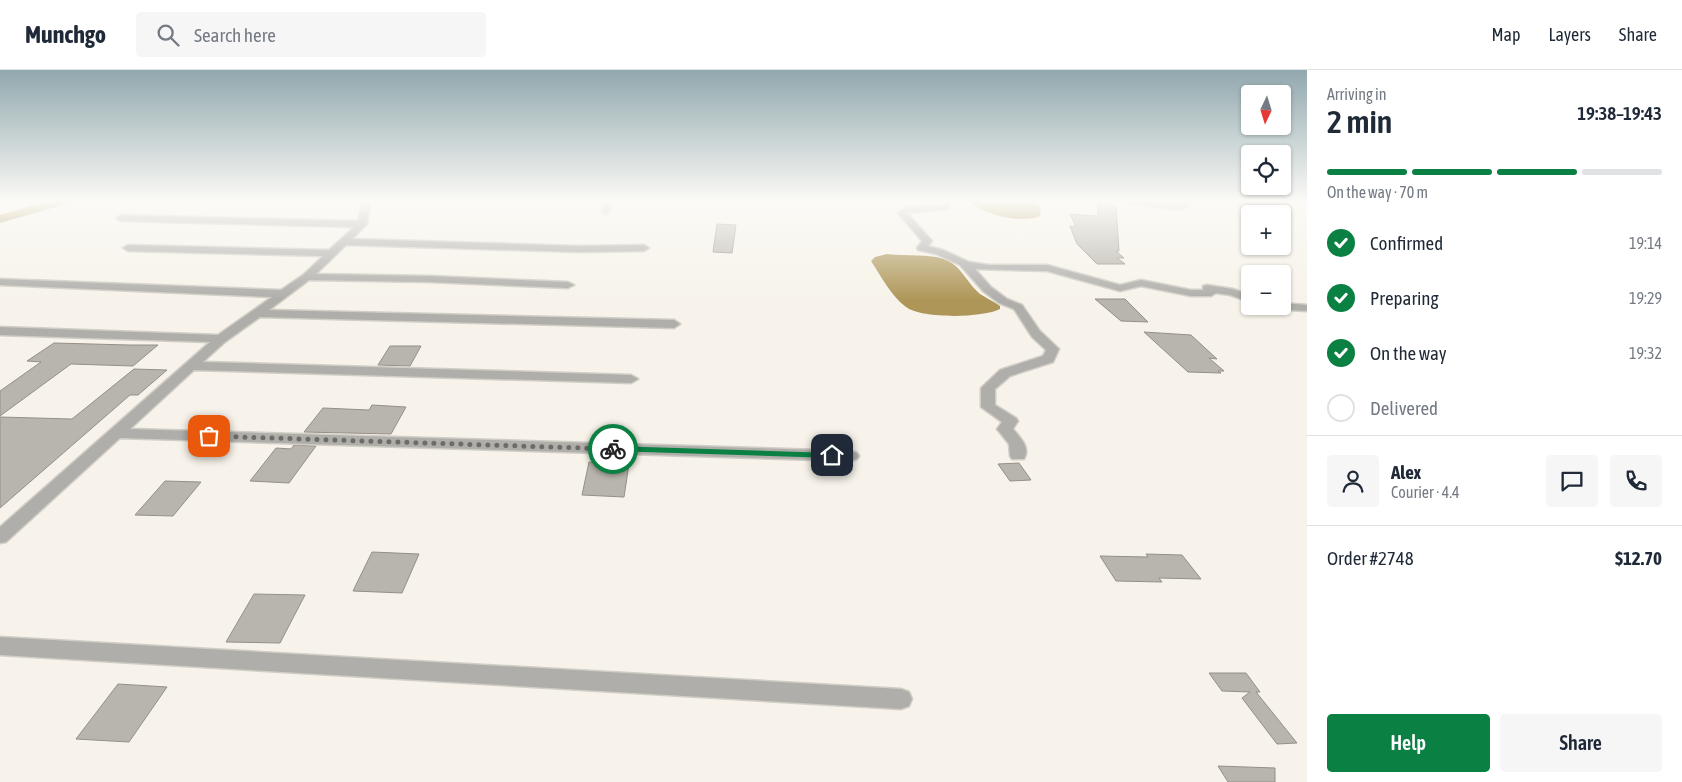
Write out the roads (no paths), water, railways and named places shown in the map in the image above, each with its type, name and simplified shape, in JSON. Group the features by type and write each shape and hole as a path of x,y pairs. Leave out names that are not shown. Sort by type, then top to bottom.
{"street":[{"path":"0,537 221,339 308,277 353,233"},
{"path":"920,233 927,241 922,248 960,260 987,289 1003,301 1018,307 1036,334 1053,349 1048,359 1005,373 988,388 988,407 1011,421 1005,429 1017,443 1018,456"},
{"path":"345,242 579,249 644,248"},
{"path":"128,248 333,253"},
{"path":"966,265 989,268 1047,268 1120,288 1141,283 1191,293 1211,293 1207,288 1218,288 1241,296"},
{"path":"308,277 430,279 568,285"},
{"path":"0,282 284,294"},
{"path":"1291,307 1307,308"},
{"path":"256,313 674,324"},
{"path":"0,331 221,339"},
{"path":"192,366 631,379"},
{"path":"117,433 851,456"},
{"path":"0,646 901,700"}]}
